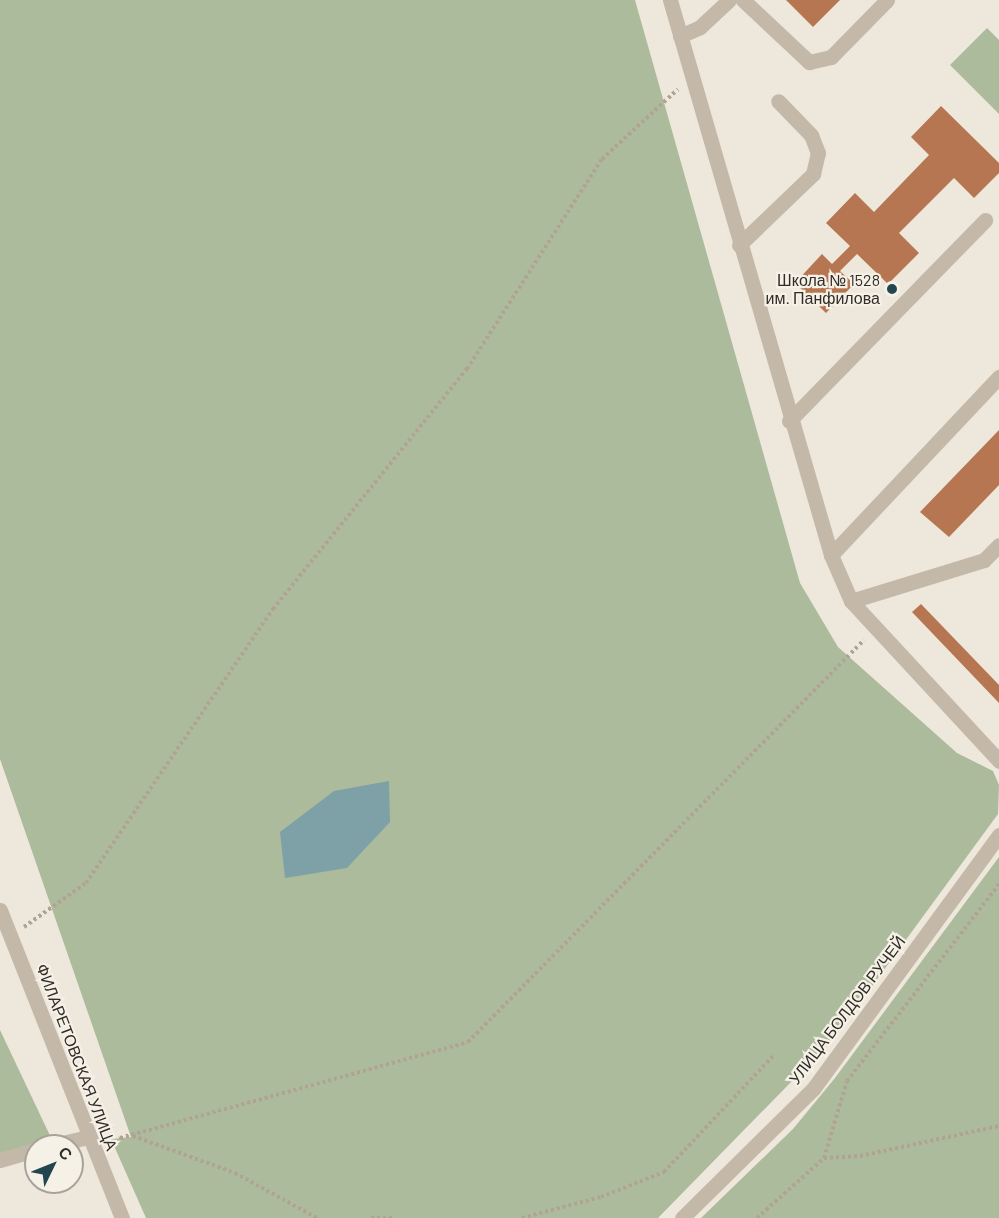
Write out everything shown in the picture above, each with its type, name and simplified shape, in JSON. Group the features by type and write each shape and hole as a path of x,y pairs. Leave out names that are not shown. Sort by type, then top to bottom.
{"street":[{"path":"670,0 789,421 831,555 851,601 999,760"},
{"path":"680,36 700,27 729,0"},
{"path":"743,0 809,62 831,57 887,0"},
{"path":"739,244 813,174 818,153 811,135 778,101"},
{"path":"789,421 985,220"},
{"path":"831,555 999,377"},
{"path":"851,601 984,560 999,544"},
{"name":"УЛИЦА БОЛДОВ РУЧЕЙ","path":"682,1218 813,1089 999,835"},
{"name":"ФИЛАРЕТОВСКАЯ УЛИЦА","path":"0,910 122,1218"},
{"path":"84,1138 88,1137"},
{"path":"0,1160 24,1153"}],"path":[{"path":"38,921 86,883 273,609 467,369 602,159 692,76"},
{"path":"96,1155 132,1136 468,1042 875,629"},
{"path":"757,1218 824,1158 847,1081 999,884"},
{"path":"522,1218 601,1197 664,1172 774,1055"},
{"path":"824,1158 860,1156 999,1126"},
{"path":"132,1136 235,1173 317,1218"},
{"path":"371,1218 392,1218"}],"green space":[{"path":"0,0 635,0 800,583 838,647 957,753 993,771 999,785 998,814 834,1038 658,1218 146,1218 111,1139 131,1137 0,759"},
{"path":"987,28 999,40 999,114 950,65"},
{"path":"999,857 999,1218 701,1218 793,1129 835,1078"},
{"path":"0,1030 49,1134 24,1134 24,1153 0,1160"}],"water":[{"path":"389,781 390,822 347,868 285,878 280,832 334,791"}],"building":[{"path":"786,0 840,0 813,27"},
{"path":"941,106 999,163 999,173 974,198 954,178 899,233 919,253 888,284 857,254 840,271 854,284 826,313 795,283 822,254 832,264 850,246 826,223 855,193 874,212 929,155 911,137"},
{"path":"999,430 999,485 949,537 920,512"},
{"path":"921,604 999,685 999,703 912,612"}],"place":[{"name":"Школа № 1528 им. Панфилова","path":"892,289"}]}
